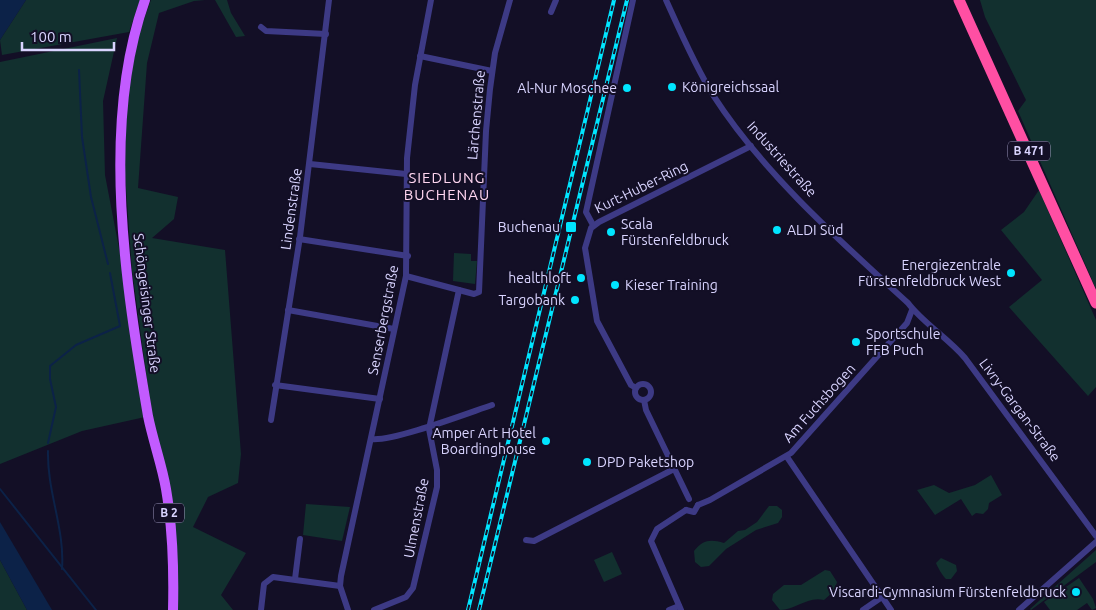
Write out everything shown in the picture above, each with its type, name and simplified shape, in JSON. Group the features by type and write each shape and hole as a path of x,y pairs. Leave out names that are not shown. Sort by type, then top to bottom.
{"highway":[{"name":"B 471","path":"959,0 1096,303"}],"main road":[{"name":"Schöngeisinger Straße","path":"145,0 138,20 128,64 122,103 120,175 127,266 148,417 166,488 174,553 173,610"}],"street":[{"name":"Lindenstraße","path":"270,420 300,239 329,0"},
{"name":"Senserbergstraße","path":"340,586 406,276 408,256 406,174 420,56 431,0"},
{"name":"Lärchenstraße","path":"459,290 477,294 480,288 486,131 492,71 510,0"},
{"path":"551,12 556,0"},
{"path":"593,225 586,212 633,0"},
{"name":"Industriestraße","path":"666,0 712,94 751,146 794,193 908,303 912,310"},
{"path":"261,27 266,31 326,34"},
{"path":"420,56 492,71"},
{"name":"Kurt-Huber-Ring","path":"636,388 630,385 597,322 585,248 593,225 751,146"},
{"path":"310,164 406,174"},
{"path":"300,239 408,256"},
{"path":"406,276 459,290"},
{"name":"Ulmenstraße","path":"374,610 406,596 413,588 437,487 437,472 428,429 459,290"},
{"path":"288,310 394,329"},
{"name":"Am Fuchsbogen","path":"698,505 787,457 907,323 912,310"},
{"name":"Livry-Gargan-Straße","path":"912,310 947,338 974,369 1096,536"},
{"path":"644,383 655,392 644,400 636,396 636,388 644,383"},
{"path":"275,385 380,399"},
{"path":"644,400 646,410 689,499"},
{"path":"371,439 378,440 492,405"},
{"path":"787,457 892,610"},
{"path":"526,540 534,541 674,469"},
{"path":"669,610 680,608 652,548 654,533 686,510 694,512 698,505 696,500 689,499"},
{"path":"686,510 684,504 689,499"},
{"path":"295,579 300,539"},
{"path":"1019,610 1096,542"},
{"path":"261,610 264,584 273,577 340,586 348,610"},
{"path":"863,610 882,597"}],"green space":[{"path":"26,0 140,0 129,32 2,55 0,40"},
{"path":"151,0 205,0 194,1 159,13 147,63 138,188 178,197 174,219 152,238 225,250 241,454 238,483 208,497 193,527 246,553 221,595 233,610 176,610 177,550 152,417 132,270 125,174 126,102 138,36"},
{"path":"215,0 227,0 231,13 245,36 236,37"},
{"path":"980,0 1096,0 1096,289 1018,111 1026,100 985,17"},
{"path":"117,38 103,101 105,175 123,269 145,417 82,431 0,464 0,62"},
{"path":"1039,190 1096,320 1096,387 1088,396 1009,307 1042,280 1001,230 1024,212"},
{"path":"454,253 471,254 471,261 477,261 475,284 453,281"},
{"path":"991,475 1002,495 989,503 988,509 983,514 976,513 972,516 961,499 935,515 917,490 934,485 949,493 975,485"},
{"path":"306,504 350,507 342,541 303,535"},
{"path":"769,506 777,506 782,510 782,517 778,523 756,530 726,549 709,566 701,567 695,562 694,551 701,545 711,541 724,543 738,531 745,530 757,522"},
{"path":"1096,550 1096,562 1030,609"},
{"path":"612,552 622,574 604,582 594,560"},
{"path":"941,558 956,565 957,571 951,579 945,578 936,563"},
{"path":"0,560 27,610 0,610"},
{"path":"825,570 830,571 837,582 834,591 824,600 807,601 791,608 780,610 772,600 773,594 784,585 801,585"},
{"name":"Viscardi-Gymnasium Fürstenfeldbruck","path":"1079,578 1093,599 1096,608 1092,610 1087,603 1077,610 1050,610 1044,602"}],"water":[{"path":"0,0 26,0 0,40"},
{"path":"0,522 52,610 27,610 0,560"}],"waterway":[{"path":"79,70 82,137 91,197 108,264"},
{"path":"48,443 56,407 50,379 50,366 76,345 120,326 110,273"},
{"path":"48,451 50,481 61,539 62,569"},
{"path":"0,489 96,610"}],"railway":[{"path":"468,610 614,0"},
{"path":"479,610 627,0"}],"place":[{"name":"Königreichssaal","path":"672,87"},
{"name":"Al-Nur Moschee","path":"627,88"},
{"name":"Buchenau","path":"571,227"},
{"name":"ALDI Süd","path":"777,230"},
{"name":"Scala Fürstenfeldbruck","path":"611,232"},
{"name":"Energiezentrale Fürstenfeldbruck West","path":"1011,273"},
{"name":"healthloft","path":"581,278"},
{"name":"Kieser Training","path":"615,285"},
{"name":"Targobank","path":"575,300"},
{"name":"Sportschule FFB Puch","path":"856,342"},
{"name":"Amper Art Hotel Boardinghouse","path":"546,441"},
{"name":"DPD Paketshop","path":"587,462"},
{"name":"Viscardi-Gymnasium Fürstenfeldbruck","path":"1076,592"}],"district":[{"name":"SIEDLUNG BUCHENAU","path":"447,186"}]}
